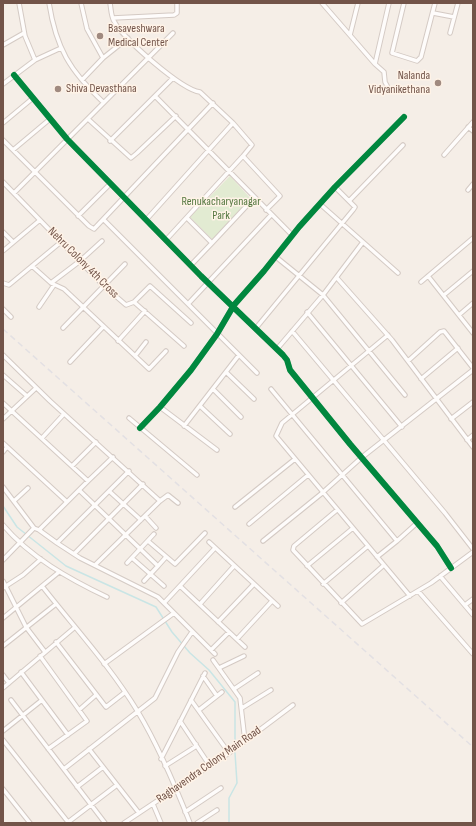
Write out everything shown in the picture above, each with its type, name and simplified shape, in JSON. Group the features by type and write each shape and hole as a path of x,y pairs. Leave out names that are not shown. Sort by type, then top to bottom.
{"street":[{"path":"19,3 24,33 35,60"},
{"path":"49,3 54,28 68,63 103,102"},
{"path":"81,3 87,30 103,58"},
{"path":"110,3 113,18 128,38 173,78 194,91 200,92 214,103 252,145 166,240"},
{"path":"113,18 174,15 177,13 177,3"},
{"path":"322,3 375,64 384,72 385,82 390,92"},
{"path":"350,36 358,3"},
{"path":"375,64 389,3"},
{"path":"404,3 392,50 394,54 415,60 420,59 435,3"},
{"path":"450,34 458,3"},
{"path":"432,13 454,17"},
{"path":"3,45 24,33"},
{"path":"14,193 173,33"},
{"path":"82,80 103,58 128,38"},
{"path":"3,84 35,60 61,48"},
{"path":"14,75 68,140 110,184 209,283 234,305 287,360 290,370 312,398 436,546 451,568"},
{"path":"110,140 173,78"},
{"path":"156,96 292,236"},
{"path":"3,123 33,98"},
{"path":"3,140 78,216 94,229 214,103"},
{"path":"88,120 130,158 176,116"},
{"path":"140,428 191,370 217,334 234,305 276,257 292,236 335,187 404,117"},
{"path":"13,150 50,119"},
{"path":"444,155 473,122"},
{"path":"146,220 233,123"},
{"path":"468,127 473,131"},
{"path":"349,201 403,145"},
{"path":"243,156 280,196 266,210"},
{"name":"Nehru Colony 4th Cross","path":"3,182 104,286 126,305 134,302 184,346"},
{"path":"78,216 110,184"},
{"path":"468,190 473,184"},
{"path":"256,328 355,207 335,187"},
{"path":"191,265 254,198"},
{"path":"320,204 398,273"},
{"path":"188,304 271,215"},
{"path":"187,218 212,243"},
{"path":"3,251 40,220"},
{"path":"104,220 257,373"},
{"path":"3,232 13,242"},
{"path":"420,282 473,238"},
{"path":"39,307 53,284 102,241"},
{"path":"4,284 9,285 61,242"},
{"path":"277,349 323,295 363,242"},
{"path":"276,257 323,295 405,396"},
{"path":"63,328 125,264"},
{"path":"32,266 53,284 64,289 149,370 166,351"},
{"path":"444,295 473,271"},
{"path":"428,276 473,333"},
{"path":"336,278 388,335 451,420 473,447"},
{"path":"134,302 150,286 191,323"},
{"path":"459,315 473,303"},
{"path":"3,310 11,317"},
{"path":"118,341 145,311"},
{"path":"307,312 402,427"},
{"path":"70,362 104,327"},
{"path":"292,331 473,551 418,591 364,624 360,623 294,553 292,548 337,510"},
{"path":"263,541 323,493 361,458 436,400 473,369 446,333 442,331 408,361"},
{"path":"388,335 282,423 276,436 410,596"},
{"path":"135,356 146,342"},
{"path":"421,379 458,348"},
{"path":"3,355 36,388 144,484 160,501"},
{"path":"184,426 239,355"},
{"path":"226,372 254,399"},
{"path":"3,375 27,396"},
{"path":"3,419 36,388"},
{"path":"213,389 240,416"},
{"path":"271,389 397,541"},
{"path":"451,420 473,402"},
{"path":"3,403 88,481"},
{"path":"200,406 230,434"},
{"path":"160,407 216,450"},
{"path":"42,438 64,414"},
{"path":"129,418 197,475"},
{"path":"467,440 473,435"},
{"path":"72,466 96,442"},
{"path":"3,443 66,501"},
{"path":"3,452 7,447"},
{"path":"39,530 66,501 113,457"},
{"path":"235,507 295,459"},
{"path":"57,543 129,471"},
{"path":"249,524 308,475"},
{"path":"74,554 144,484"},
{"path":"3,488 34,528 74,554 158,597 215,654"},
{"path":"14,501 28,488"},
{"path":"79,490 124,535 158,566"},
{"path":"109,491 141,520"},
{"path":"95,565 124,535 168,495 178,503"},
{"path":"145,516 156,528"},
{"path":"377,557 417,524"},
{"path":"3,525 20,543 59,572 107,596"},
{"path":"3,560 34,528"},
{"path":"307,566 353,528"},
{"path":"148,541 175,564 205,533"},
{"path":"127,563 154,534"},
{"path":"209,542 278,606"},
{"path":"323,584 368,546"},
{"path":"164,603 215,548"},
{"path":"144,581 166,557"},
{"path":"132,558 164,586"},
{"path":"4,587 23,575 41,559"},
{"path":"341,603 384,565"},
{"path":"200,604 234,566"},
{"path":"3,618 59,572"},
{"path":"440,576 473,615"},
{"path":"3,581 4,587 17,607 26,627 45,652"},
{"path":"218,622 254,584"},
{"path":"42,586 104,664 138,712 162,758 190,823"},
{"path":"180,586 245,647"},
{"path":"418,591 473,654"},
{"path":"465,606 473,599"},
{"path":"237,639 272,601"},
{"path":"3,646 56,604"},
{"path":"104,664 174,613"},
{"path":"3,688 74,628"},
{"path":"64,769 155,698 181,647 192,632"},
{"path":"211,650 229,632"},
{"path":"56,642 106,707 124,693"},
{"path":"40,656 87,721 48,749"},
{"path":"219,668 244,656"},
{"path":"213,660 240,698 245,741"},
{"path":"21,672 68,735"},
{"path":"234,689 258,673"},
{"path":"162,758 204,674 217,696"},
{"path":"3,675 9,682"},
{"path":"242,708 271,690"},
{"path":"199,710 222,692"},
{"path":"79,710 96,695"},
{"path":"11,700 106,823"},
{"path":"3,731 42,700"},
{"path":"192,700 229,753"},
{"name":"Raghavendra Colony Main Road","path":"124,823 229,753 293,705"},
{"path":"180,722 210,766"},
{"path":"3,740 68,823 118,785"},
{"path":"165,766 194,747 196,744"},
{"path":"90,749 139,813"},
{"path":"78,787 103,767"},
{"path":"186,812 221,788"},
{"path":"3,789 30,823"},
{"path":"153,804 161,823"},
{"path":"197,823 217,810"}],"green space":[{"name":"Renukacharyanagar Park","path":"230,176 252,200 213,240 190,217"}],"waterway":[{"path":"3,506 17,527 66,566 156,607 172,632 190,653 209,670 235,702 235,745"},
{"path":"229,823 229,798 237,783 235,753"}],"railway":[{"path":"3,329 473,747"}],"cycle path":[{"path":"14,75 67,139 201,276 283,355 287,360 290,370 350,444 437,546 451,568"},
{"path":"140,428 191,370 217,334 234,305 264,271 299,227 335,187 404,117"}],"place":[{"name":"Basaveshwara Medical Center","path":"100,36"},
{"name":"Nalanda Vidyanikethana","path":"438,83"},
{"name":"Shiva Devasthana","path":"58,89"}]}
